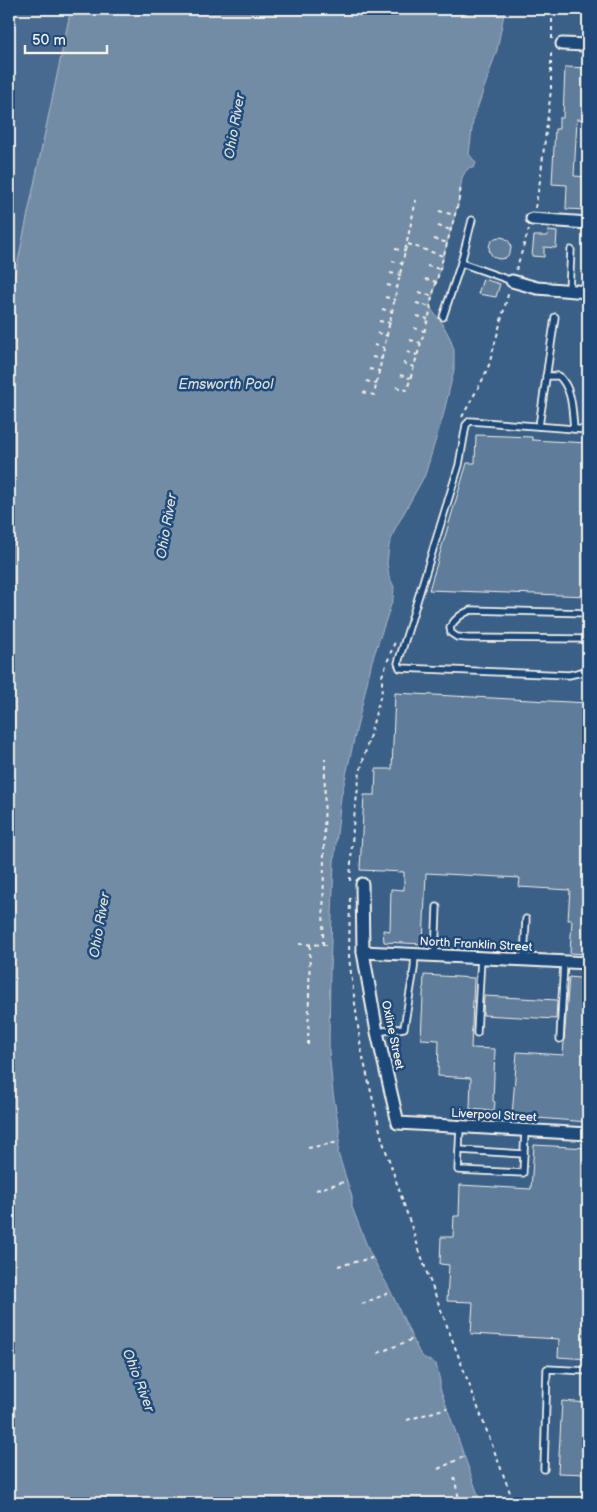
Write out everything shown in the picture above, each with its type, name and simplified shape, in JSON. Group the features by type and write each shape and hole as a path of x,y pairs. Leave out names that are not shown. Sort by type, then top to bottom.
{"street":[{"path":"562,44 588,46"},
{"path":"532,220 588,223"},
{"path":"512,281 537,288 588,292"},
{"name":"Oxline Street","path":"362,884 363,952 377,1032 398,1124"},
{"name":"North Franklin Street","path":"363,952 588,963"},
{"name":"Liverpool Street","path":"398,1124 588,1134"}],"lane":[{"path":"443,317 472,220"},
{"path":"569,290 571,250"},
{"path":"460,263 512,281"},
{"path":"539,426 555,317"},
{"path":"546,376 558,376 566,384 570,395 574,429"},
{"path":"588,430 470,421 466,425 459,465 398,663 400,668 568,675 582,672 588,667"},
{"path":"588,614 471,610 463,613 450,627 451,633 467,638 588,640"},
{"path":"434,955 437,907"},
{"path":"524,960 526,919"},
{"path":"377,1032 404,1028 414,969 414,954"},
{"path":"477,1033 482,958"},
{"path":"560,1040 564,962"},
{"path":"460,1127 458,1170 523,1173 525,1131"},
{"path":"459,1150 524,1154"},
{"path":"544,1469 547,1369 588,1371"}],"path":[{"path":"396,387 407,390 428,319 461,188"},
{"path":"363,392 374,395 396,300 416,200"},
{"path":"439,211 455,215"},
{"path":"438,226 451,230"},
{"path":"434,239 448,243"},
{"path":"408,244 444,256"},
{"path":"395,249 406,251"},
{"path":"392,261 403,264"},
{"path":"427,266 440,269"},
{"path":"390,273 401,276"},
{"path":"425,279 437,282"},
{"path":"387,285 398,288"},
{"path":"419,292 433,296"},
{"path":"385,297 396,300"},
{"path":"416,303 430,307"},
{"path":"382,309 393,312"},
{"path":"417,316 428,319"},
{"path":"379,321 390,323"},
{"path":"414,328 424,331"},
{"path":"377,333 388,336"},
{"path":"410,340 421,343"},
{"path":"374,345 385,348"},
{"path":"406,352 417,355"},
{"path":"372,357 382,359"},
{"path":"403,363 414,367"},
{"path":"369,369 380,371"},
{"path":"400,375 410,378"},
{"path":"366,381 377,384"},
{"path":"323,945 325,758"},
{"path":"299,944 331,945"},
{"path":"308,1045 310,944"},
{"path":"349,958 361,1049 382,1139 427,1273 514,1503"},
{"path":"308,1148 339,1142"},
{"path":"316,1190 347,1181"},
{"path":"338,1266 372,1258"},
{"path":"362,1304 391,1292"},
{"path":"378,1352 413,1339"},
{"path":"407,1420 447,1408"},
{"path":"438,1469 465,1456"},
{"path":"454,1478 460,1503"}],"shaded area":[{"path":"9,9 71,9 9,304"},
{"path":"505,9 588,9 588,1503 481,1503 440,1388 436,1364 423,1357 419,1352 391,1292 369,1251 352,1207 352,1197 338,1153 340,1134 333,1093 329,1051 334,862 341,797 372,661 393,599 394,587 389,577 387,563 389,546 395,529 435,446 454,370 454,350 450,338 430,305 458,204 462,178 470,167 475,167 476,163 469,154 471,128 497,50"}],"water":[{"name":"Emsworth Pool","path":"71,9 505,9 497,50 473,121 469,154 476,163 474,168 470,167 462,178 458,204 430,305 450,338 454,350 454,370 443,416 425,475 395,529 389,546 387,563 389,576 394,587 393,599 372,661 341,797 334,862 330,969 329,1051 333,1093 340,1134 338,1153 352,1197 352,1207 369,1251 391,1292 419,1352 423,1357 436,1364 440,1388 481,1503 9,1503 9,304"}],"building":[{"path":"565,67 588,68 588,120 577,119 574,176 588,177 588,210 566,209 567,185 552,184 555,129 559,129 559,118 563,118"},
{"path":"548,231 557,232 556,248 544,247 544,257 532,256 534,236 547,236"},
{"path":"500,237 508,240 511,248 508,256 500,259 492,256 489,248 492,240"},
{"path":"483,279 500,284 496,297 478,294"},
{"path":"476,435 532,437 532,440 588,443 588,596 429,590 467,463 475,463"},
{"path":"395,693 588,703 588,954 570,953 572,920 568,920 570,890 519,887 520,878 426,873 423,944 384,942 383,930 390,931 391,889 404,890 404,872 360,870 364,795 375,795 376,769 392,769"},
{"path":"424,975 474,978 471,1048 495,1049 494,1111 470,1109 471,1078 438,1076 439,1040 421,1039"},
{"path":"569,977 588,979 588,1122 512,1116 517,1052 563,1055"},
{"path":"484,996 557,1000 556,1019 483,1015"},
{"path":"534,1145 588,1148 588,1359 558,1357 559,1339 471,1334 473,1302 447,1301 449,1265 440,1264 441,1237 453,1237 454,1216 459,1216 460,1185 531,1189"},
{"path":"562,1401 588,1403 588,1474 558,1473"}],"water label":[{"name":"Ohio River","path":"234,126"},
{"name":"Ohio River","path":"166,526"},
{"name":"Ohio River","path":"99,925"},
{"name":"Ohio River","path":"139,1380"}]}
